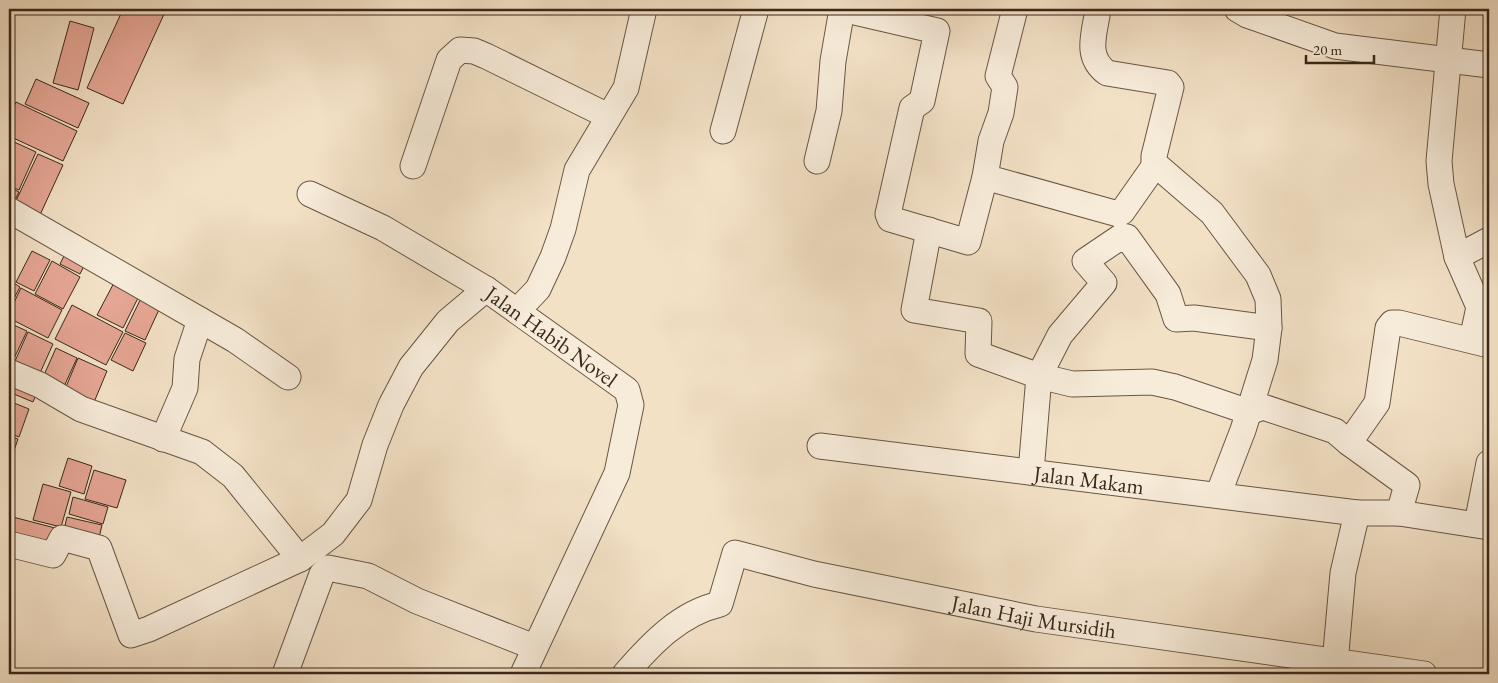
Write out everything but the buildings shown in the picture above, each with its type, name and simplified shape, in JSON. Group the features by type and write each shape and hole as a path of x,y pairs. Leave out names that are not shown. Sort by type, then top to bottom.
{"street":[{"path":"517,311 538,289 553,257 577,170 626,88 644,9"},
{"path":"723,131 756,9"},
{"path":"817,161 829,111 833,61 842,9 913,17 935,29 937,35 922,101 912,108 888,214 892,220 968,242 985,177 991,141 999,120 1005,87 998,76 1015,9"},
{"path":"985,177 1118,214 1122,212 1155,165 1154,156 1172,87 1168,83 1107,73 1099,67 1092,52 1098,9"},
{"path":"1237,9 1247,15 1336,46 1489,65"},
{"path":"1349,443 1377,403 1388,328 1392,324 1399,323 1480,343 1479,306 1456,257 1440,184 1439,161 1453,9"},
{"path":"413,166 449,60 460,50 474,51 486,56 608,116"},
{"path":"1155,165 1212,213 1263,282 1268,299 1269,328 1265,360 1249,412 1218,495"},
{"name":"Jalan Habib Novel","path":"310,194 383,228 486,289 627,390 631,405 617,473 528,666"},
{"path":"9,210 234,340 288,377"},
{"path":"929,230 914,310 979,321 978,354 1039,376 1072,384 1152,382 1175,387 1249,412 1262,406 1335,431 1407,485 1399,514"},
{"path":"1031,472 1039,376 1060,335 1104,283 1085,261 1122,236 1127,237 1168,294 1176,319 1194,318 1269,328"},
{"path":"1456,257 1489,240"},
{"path":"9,544 53,555 62,538 99,548 131,635 149,629 300,559 334,534 358,500 390,405 411,367 448,321 486,289"},
{"path":"163,438 184,388 187,359 200,320"},
{"path":"9,372 40,385 81,408 202,452 233,476 300,559"},
{"name":"Jalan Makam","path":"820,446 1357,513 1399,514 1483,526"},
{"path":"1483,526 1489,463"},
{"path":"1335,667 1343,573 1357,513"},
{"name":"Jalan Haji Mursidih","path":"625,674 651,644 682,620 703,608 720,604 735,553 814,574 1036,619 1335,667 1424,674"},
{"path":"285,674 322,574 328,568 368,576 418,601 528,666"}]}
